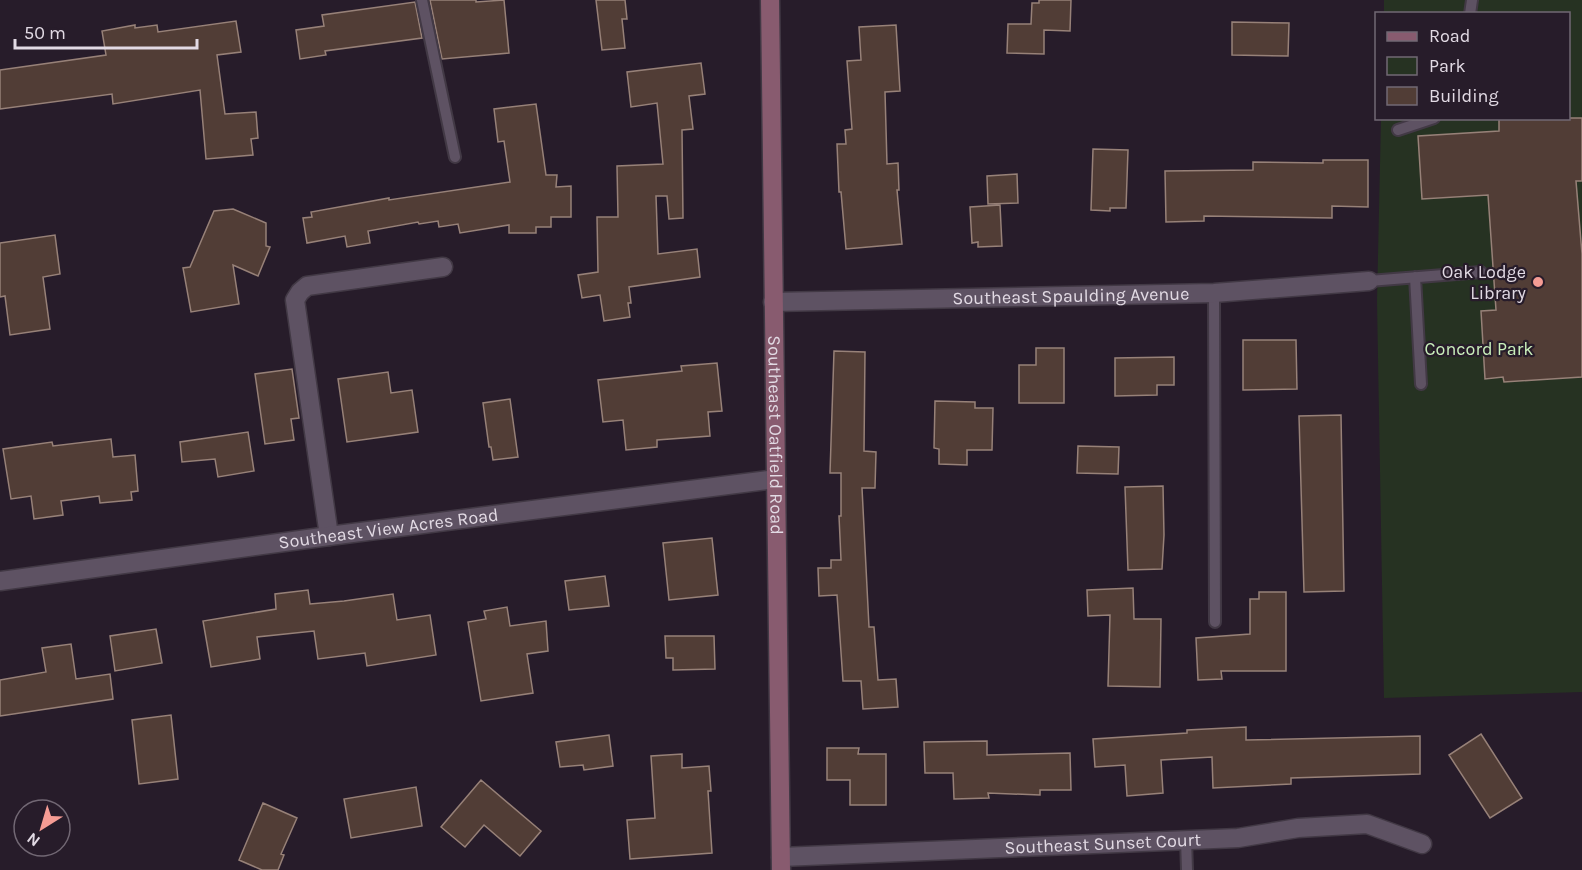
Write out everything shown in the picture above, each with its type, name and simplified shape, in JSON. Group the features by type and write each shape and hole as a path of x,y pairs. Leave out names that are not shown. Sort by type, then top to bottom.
{"main road":[{"name":"Southeast Oatfield Road","path":"770,0 781,863"}],"street":[{"path":"329,536 295,300 307,286 442,267"},
{"name":"Southeast Spaulding Avenue","path":"773,302 1214,293 1369,281"},
{"name":"Southeast View Acres Road","path":"1,577 776,479"},
{"name":"Southeast Sunset Court","path":"781,863 1186,839 1238,838 1298,828 1367,825 1422,844"}],"lane":[{"path":"422,0 455,157"},
{"path":"1398,130 1428,120"},
{"path":"1369,281 1481,272"},
{"path":"1415,277 1421,384"},
{"path":"1214,293 1215,622"},
{"path":"1186,839 1187,870"}],"green space":[{"name":"Concord Park","path":"1384,0 1582,0 1582,692 1384,698 1377,301 1381,120 1570,120 1570,12 1384,12"}],"building":[{"path":"430,0 476,0 476,2 504,0 509,53 442,59"},
{"path":"596,0 625,0 627,19 622,19 625,48 602,50"},
{"path":"1039,0 1071,0 1070,31 1044,30 1044,54 1007,53 1008,24 1031,24 1032,3 1039,3"},
{"path":"415,2 422,38 325,51 326,55 300,59 296,30 324,26 322,15"},
{"path":"236,21 241,52 217,55 225,114 256,112 258,138 251,139 253,155 206,159 200,90 113,104 112,94 0,109 0,70 106,55 102,31 135,25 135,28 157,25 158,32"},
{"path":"1232,22 1289,23 1288,56 1232,55"},
{"path":"896,25 900,91 885,92 887,164 898,163 899,190 897,190 902,244 846,249 841,192 839,192 837,144 846,144 845,130 852,129 847,61 861,60 859,27"},
{"path":"701,63 705,94 689,96 693,129 682,130 683,218 669,219 667,196 656,196 658,254 697,249 700,277 629,287 630,317 604,321 600,295 582,298 578,275 598,272 597,217 618,217 617,166 663,164 657,103 631,107 627,72"},
{"path":"536,104 546,175 557,175 556,187 571,186 571,217 551,217 551,227 536,227 536,233 509,233 509,225 460,233 458,224 439,227 438,221 419,224 418,222 368,231 370,243 347,247 345,236 307,243 303,218 312,217 311,212 389,198 389,200 510,182 504,141 498,142 494,109"},
{"path":"1582,118 1582,181 1576,181 1582,254 1582,377 1504,382 1503,377 1485,379 1481,311 1496,310 1488,195 1422,199 1418,136 1499,131 1499,120"},
{"path":"1093,149 1128,150 1126,208 1110,208 1110,211 1091,210"},
{"path":"1323,160 1368,160 1368,207 1332,206 1332,218 1204,216 1204,221 1166,222 1165,171 1253,170 1253,162 1323,163"},
{"path":"1017,174 1018,203 988,204 987,176"},
{"path":"1000,205 1002,246 978,247 978,242 972,243 970,207"},
{"path":"233,209 266,223 266,246 270,247 258,276 233,265 239,304 191,312 183,268 190,267 214,211"},
{"path":"55,235 60,274 43,277 50,329 10,335 5,296 0,297 0,243"},
{"path":"1243,340 1296,340 1297,389 1243,390"},
{"path":"1036,348 1064,348 1064,403 1019,403 1019,365 1036,365"},
{"path":"834,351 865,352 864,451 876,452 875,488 862,488 869,627 874,627 878,680 896,679 898,707 863,709 861,681 843,681 837,595 819,596 818,568 831,568 831,560 841,560 839,516 841,516 841,473 830,473"},
{"path":"1174,357 1174,385 1157,385 1157,395 1115,396 1115,358"},
{"path":"717,363 722,411 708,412 710,436 657,440 657,447 626,450 623,420 603,422 598,380 682,371 681,366"},
{"path":"292,369 299,418 291,419 294,440 265,444 255,374"},
{"path":"388,372 391,393 412,390 418,432 347,442 338,379"},
{"path":"510,399 518,457 493,460 483,403"},
{"path":"935,401 975,402 975,408 993,408 992,450 967,450 967,465 939,464 939,449 934,448"},
{"path":"1341,415 1344,591 1304,592 1299,416"},
{"path":"248,432 254,471 218,477 215,459 182,462 180,442"},
{"path":"111,439 113,457 135,455 138,491 131,492 132,500 100,503 99,496 61,501 63,515 34,519 31,496 11,499 3,449 52,442 53,446"},
{"path":"1078,446 1119,447 1118,474 1077,473"},
{"path":"1163,486 1162,569 1128,570 1125,487"},
{"path":"712,538 718,595 669,600 663,543"},
{"path":"605,576 609,606 569,610 565,581"},
{"path":"1133,588 1134,619 1161,619 1160,687 1108,686 1110,615 1088,616 1087,590"},
{"path":"308,590 310,604 393,594 397,620 430,615 436,655 367,666 365,653 318,659 314,631 257,637 260,659 211,667 203,621 276,609 275,594"},
{"path":"1259,592 1286,592 1286,671 1221,671 1222,679 1198,680 1196,638 1250,634 1250,599 1259,599"},
{"path":"507,607 510,626 546,621 548,651 527,654 533,693 481,701 468,622 486,619 484,611"},
{"path":"156,629 162,663 115,671 110,636"},
{"path":"665,636 714,636 715,669 673,670 673,658 666,658"},
{"path":"71,644 76,679 110,674 113,699 0,716 0,680 46,672 42,648"},
{"path":"171,715 178,779 139,784 132,720"},
{"path":"1246,727 1246,740 1420,736 1420,774 1291,778 1291,784 1213,788 1212,757 1161,760 1163,793 1127,796 1125,765 1095,767 1093,739"},
{"path":"1481,734 1522,798 1490,818 1449,755"},
{"path":"609,735 613,766 584,770 583,765 560,767 556,742"},
{"path":"987,741 987,755 1070,753 1071,790 1040,790 1040,795 988,793 989,798 954,799 953,773 925,773 924,742"},
{"path":"827,748 859,748 858,754 886,754 886,805 850,805 850,780 827,780"},
{"path":"682,754 682,768 709,766 711,791 708,791 712,853 630,859 627,820 655,818 651,756"},
{"path":"481,780 541,831 520,856 484,825 465,847 441,827"},
{"path":"416,787 422,826 351,838 344,799"},
{"path":"263,803 297,818 281,854 284,855 278,870 262,870 239,860"}],"place":[{"name":"Oak Lodge Library","path":"1538,282"}]}
